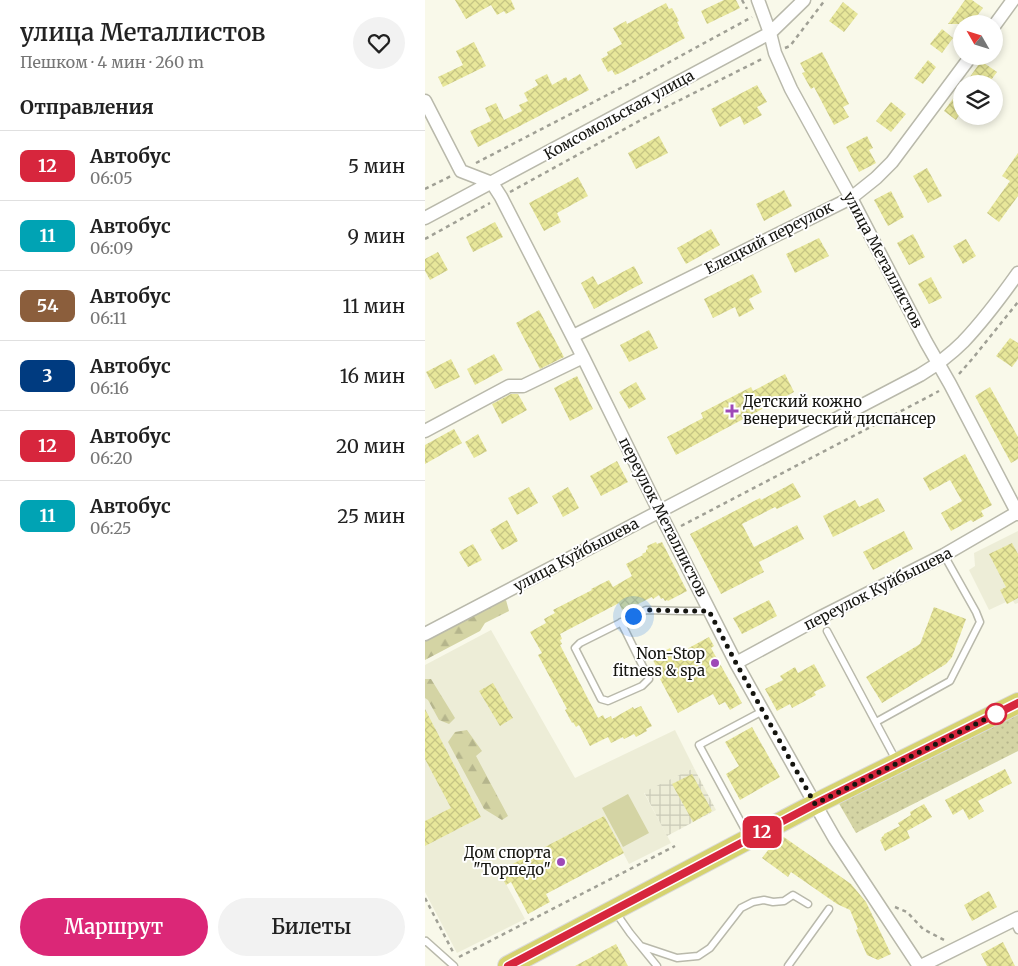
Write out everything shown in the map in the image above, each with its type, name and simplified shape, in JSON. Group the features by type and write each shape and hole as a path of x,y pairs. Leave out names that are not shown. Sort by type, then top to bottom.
{"main road":[{"path":"508,966 815,804 1018,703"}],"street":[{"name":"Комсомольская улица","path":"425,218 770,33 805,0"},
{"path":"1002,15 1013,0"},
{"name":"улица Металлистов","path":"760,6 775,53 791,89 1018,513"},
{"name":"Елецкий переулок","path":"573,336 851,198 892,162 964,65"},
{"path":"425,101 461,171 492,183"},
{"name":"переулок Металлистов","path":"492,183 573,336 736,663 815,804 872,895 920,966"},
{"name":"улица Куйбышева","path":"425,634 920,375 938,364 962,343 992,310 1018,273"},
{"path":"425,431 509,386 523,386 583,357"},
{"name":"переулок Куйбышева","path":"736,663 819,618 944,555 1018,513"},
{"path":"920,966 1016,923"}],"lane":[{"path":"876,722 950,681 980,622 944,555"},
{"path":"621,622 649,679 643,686 608,701 601,698 575,648 580,643 621,622 646,610 709,611"},
{"path":"827,631 897,763"},
{"path":"750,838 699,746 763,711"},
{"path":"641,946 677,958 698,956 710,948 741,908 753,902 764,900 773,902 784,901 793,895 808,904"},
{"path":"788,966 829,909"},
{"path":"614,910 657,966"},
{"path":"425,942 454,966"}],"path":[{"path":"425,239 650,115 790,46 825,0"},
{"path":"425,190 641,76 760,6"},
{"path":"670,532 950,384 1018,302"},
{"path":"425,898 457,958 675,846"},
{"path":"872,895 907,912 923,929 954,944"}],"shaded area":[{"path":"1018,531 1018,603 1015,604 1013,601 1007,604 1006,602 989,610 969,570 975,566 974,553"},
{"path":"491,630 575,778 675,730 694,768 644,793 671,843 629,864 604,816 499,871 525,919 457,953 425,892 425,665"},
{"path":"694,768 716,810 667,836 644,792"}],"green space":[{"path":"506,600 509,611 485,623 480,631 425,660 425,640 497,602"},
{"path":"425,679 431,679 455,718 449,724 439,720 425,698"},
{"path":"1018,703 1018,751 856,833 834,795"},
{"path":"467,730 482,751 476,756 508,816 502,820 484,809 448,742 455,732"},
{"path":"628,794 649,833 623,847 602,808"}],"building":[{"path":"455,0 511,0 515,9 506,14 504,11 497,15 491,5 466,19"},
{"path":"724,0 736,0 740,8 707,24 701,11"},
{"path":"965,0 972,0 983,8 978,15 954,15"},
{"path":"843,2 858,14 844,32 829,21"},
{"path":"666,3 669,9 672,8 685,38 620,73 615,75 612,70 608,72 601,59 608,55 607,52 622,44 613,28 626,21 627,24"},
{"path":"953,17 953,24 948,24"},
{"path":"942,29 953,38 942,53 930,44"},
{"path":"474,42 486,66 443,87 438,77 463,65 456,51"},
{"path":"822,52 849,104 843,107 849,117 834,125 814,87 811,89 802,73 805,72 800,63"},
{"path":"928,60 936,67 923,84 914,78"},
{"path":"978,65 987,65 997,72 995,75 971,75"},
{"path":"547,74 552,85 566,77 568,81 580,74 589,90 478,147 470,131 491,121 485,108 496,103 504,120 522,111 519,105 528,101 524,93 538,85 535,80"},
{"path":"757,85 767,102 757,107 762,115 744,125 740,116 720,127 711,109"},
{"path":"953,99 953,118 944,111"},
{"path":"891,102 906,114 891,132 876,121"},
{"path":"659,136 668,153 636,169 628,153"},
{"path":"867,136 873,148 869,150 876,163 859,172 846,147"},
{"path":"1018,153 1018,196 999,222 987,213 1010,181 1002,176"},
{"path":"927,168 942,196 928,203 913,176"},
{"path":"578,177 588,196 557,213 561,222 544,231 529,203"},
{"path":"784,190 792,206 764,221 756,204"},
{"path":"891,191 904,217 888,226 874,200"},
{"path":"495,222 503,237 473,252 466,237"},
{"path":"711,229 720,245 686,264 677,248"},
{"path":"913,234 925,257 909,265 897,243"},
{"path":"819,238 829,256 795,273 786,254"},
{"path":"966,239 976,256 963,264 953,246"},
{"path":"438,252 448,270 430,280 425,271 425,259"},
{"path":"634,266 643,283 594,309 581,283 593,276 598,285"},
{"path":"753,274 762,292 749,299 754,309 739,317 735,307 713,318 704,299"},
{"path":"931,277 942,298 929,304 918,284"},
{"path":"539,310 564,357 540,369 516,323"},
{"path":"649,330 658,348 629,362 620,345"},
{"path":"1010,338 1018,343 1018,359 1012,367 996,356"},
{"path":"494,354 503,370 475,385 467,369"},
{"path":"451,359 460,377 435,389 426,372"},
{"path":"785,374 794,392 676,455 667,437 703,418 701,413 751,387 753,391"},
{"path":"577,376 593,409 570,421 554,388"},
{"path":"636,382 646,399 629,409 619,392"},
{"path":"990,387 1018,437 1018,459 1011,463 975,396"},
{"path":"511,394 518,394 527,410 502,424 492,404"},
{"path":"454,429 462,443 425,464 425,445"},
{"path":"478,434 487,451 474,458 465,442"},
{"path":"965,454 992,505 981,511 984,516 973,522 971,520 951,531 941,513 962,501 950,480 930,491 923,478"},
{"path":"617,461 628,482 601,496 590,476"},
{"path":"793,483 801,497 777,509 775,507 742,524 754,547 797,525 804,539 759,562 764,572 721,594 690,534"},
{"path":"529,487 538,503 517,515 508,498"},
{"path":"568,487 579,508 563,517 552,496"},
{"path":"878,498 885,511 833,537 823,516 855,500 859,507"},
{"path":"507,520 518,541 502,550 490,530"},
{"path":"904,531 913,549 873,570 863,552"},
{"path":"656,542 657,544 662,542 687,591 668,601 665,601 663,598 661,599 659,595 622,610 619,603 560,634 562,644 560,645 598,718 603,715 605,719 611,716 612,719 633,707 634,709 641,706 652,726 636,737 634,734 611,743 608,737 590,746 579,725 576,727 572,723 565,710 567,709 538,655 542,653 530,632 546,623 544,619 555,613 553,610 591,589 609,580 613,587 632,576 626,564 643,555 648,549 647,546"},
{"path":"1012,543 1018,554 1018,598 1007,604 1000,590 1006,587 989,554"},
{"path":"473,544 482,560 468,567 459,552"},
{"path":"769,600 777,616 742,634 733,618"},
{"path":"934,607 966,619 952,657 946,664 882,703 866,677 920,644"},
{"path":"709,637 714,646 711,648 742,703 730,710 725,702 719,705 713,694 678,713 660,679 662,678 652,658 670,648 674,656"},
{"path":"814,664 826,686 814,692 816,695 792,708 790,704 777,711 765,689 783,680 780,676 795,667 798,673"},
{"path":"493,683 513,718 500,726 479,691"},
{"path":"425,709 481,817 425,846 425,821 451,808 425,759"},
{"path":"752,727 780,777 740,800 726,774 739,766 725,742"},
{"path":"1005,769 1012,783 978,801 984,811 969,820 963,809 953,815 945,800"},
{"path":"692,774 712,811 693,822 672,784"},
{"path":"924,804 932,817 907,831 910,838 885,851 880,840 884,834 900,826 898,823 911,815 910,812"},
{"name":"Дом спорта \"Торпедо\"","path":"604,816 624,853 546,894 550,902 528,914 511,882 506,885 499,871"},
{"path":"781,835 851,884 866,902 891,954 878,960 867,955 850,910 837,904 791,872 788,877 762,858"},
{"path":"989,891 997,907 972,921 964,905"},
{"path":"1003,942 1015,966 987,966 981,954"},
{"path":"616,944 628,966 575,966"}],"bus line":[{"name":"12","path":"508,966 815,804 1018,703"}],"place":[{"name":"Детский кожно венерический диспансер","path":"732,411"},
{"name":"Non-Stop fitness & spa","path":"715,663"},
{"name":"Дом спорта \"Торпедо\"","path":"561,862"}],"route":[{"path":"633,616 646,610 709,611 815,804 996,714"}]}
